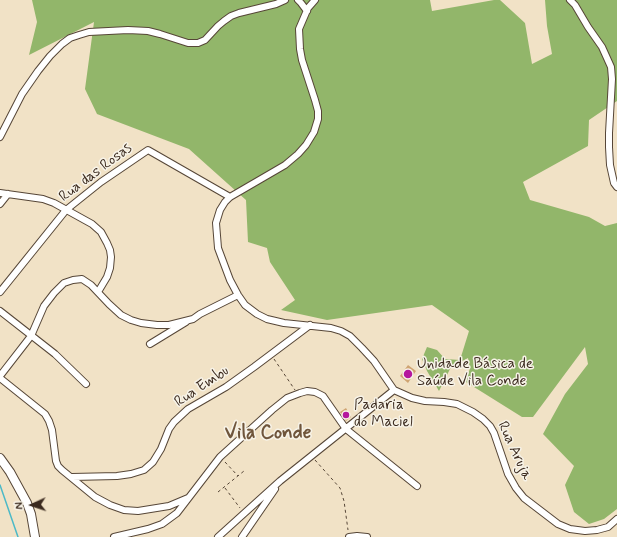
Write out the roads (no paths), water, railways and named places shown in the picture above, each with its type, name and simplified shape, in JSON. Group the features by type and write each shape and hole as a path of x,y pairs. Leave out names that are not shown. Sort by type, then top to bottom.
{"street":[{"path":"0,136 22,94 38,71 50,56 70,38 89,32 128,30 148,31 188,43 198,43 205,40 218,26 231,16 286,0"},
{"path":"298,0 307,11"},
{"path":"218,537 280,481 394,390 374,361 350,336 331,328 284,323 268,319 257,314 245,305 230,280 218,248 216,223 220,210 225,202 230,197 298,154 314,132 318,119 318,111 302,60 300,49 300,29 308,8 315,0"},
{"path":"570,0 575,5 602,47 611,67 612,79 609,147 610,165 614,183 617,187"},
{"name":"Rua das Rosas","path":"0,292 66,210 101,182 148,150 230,197"},
{"path":"0,193 43,199 54,203 92,224 101,232 110,250 111,257 107,277 98,292"},
{"path":"0,204 8,194"},
{"path":"189,497 169,506 138,511 124,510 95,497 58,466 52,430 45,414 0,377 31,336 44,306 64,283 72,280 82,279 91,284 108,304 131,320 141,323 169,325 193,319"},
{"path":"150,344 200,314 238,295"},
{"path":"0,311 31,336 41,342 86,384"},
{"name":"Rua Embu","path":"72,477 117,476 144,470 153,462 174,422 188,409 226,387 310,325"},
{"name":"Rua Aruja","path":"394,390 412,398 425,401 456,404 473,412 483,419 494,433 508,474 516,488 524,498 558,524 570,529 585,531 608,527 617,519"},
{"path":"114,537 162,524 177,513 220,457 287,398 307,391 315,392 323,396 346,429 417,486"},
{"path":"0,458 10,472 27,503 31,514 35,537"},
{"path":"242,537 280,481"},
{"path":"349,537 367,537"}],"waterway":[{"path":"0,485 18,537"}],"place":[{"name":"Unidade Básica de Saúde Vila Conde","path":"408,374"},
{"name":"Padaria do Maciel","path":"346,415"}],"district":[{"name":"Vila Conde","path":"268,434"}]}
